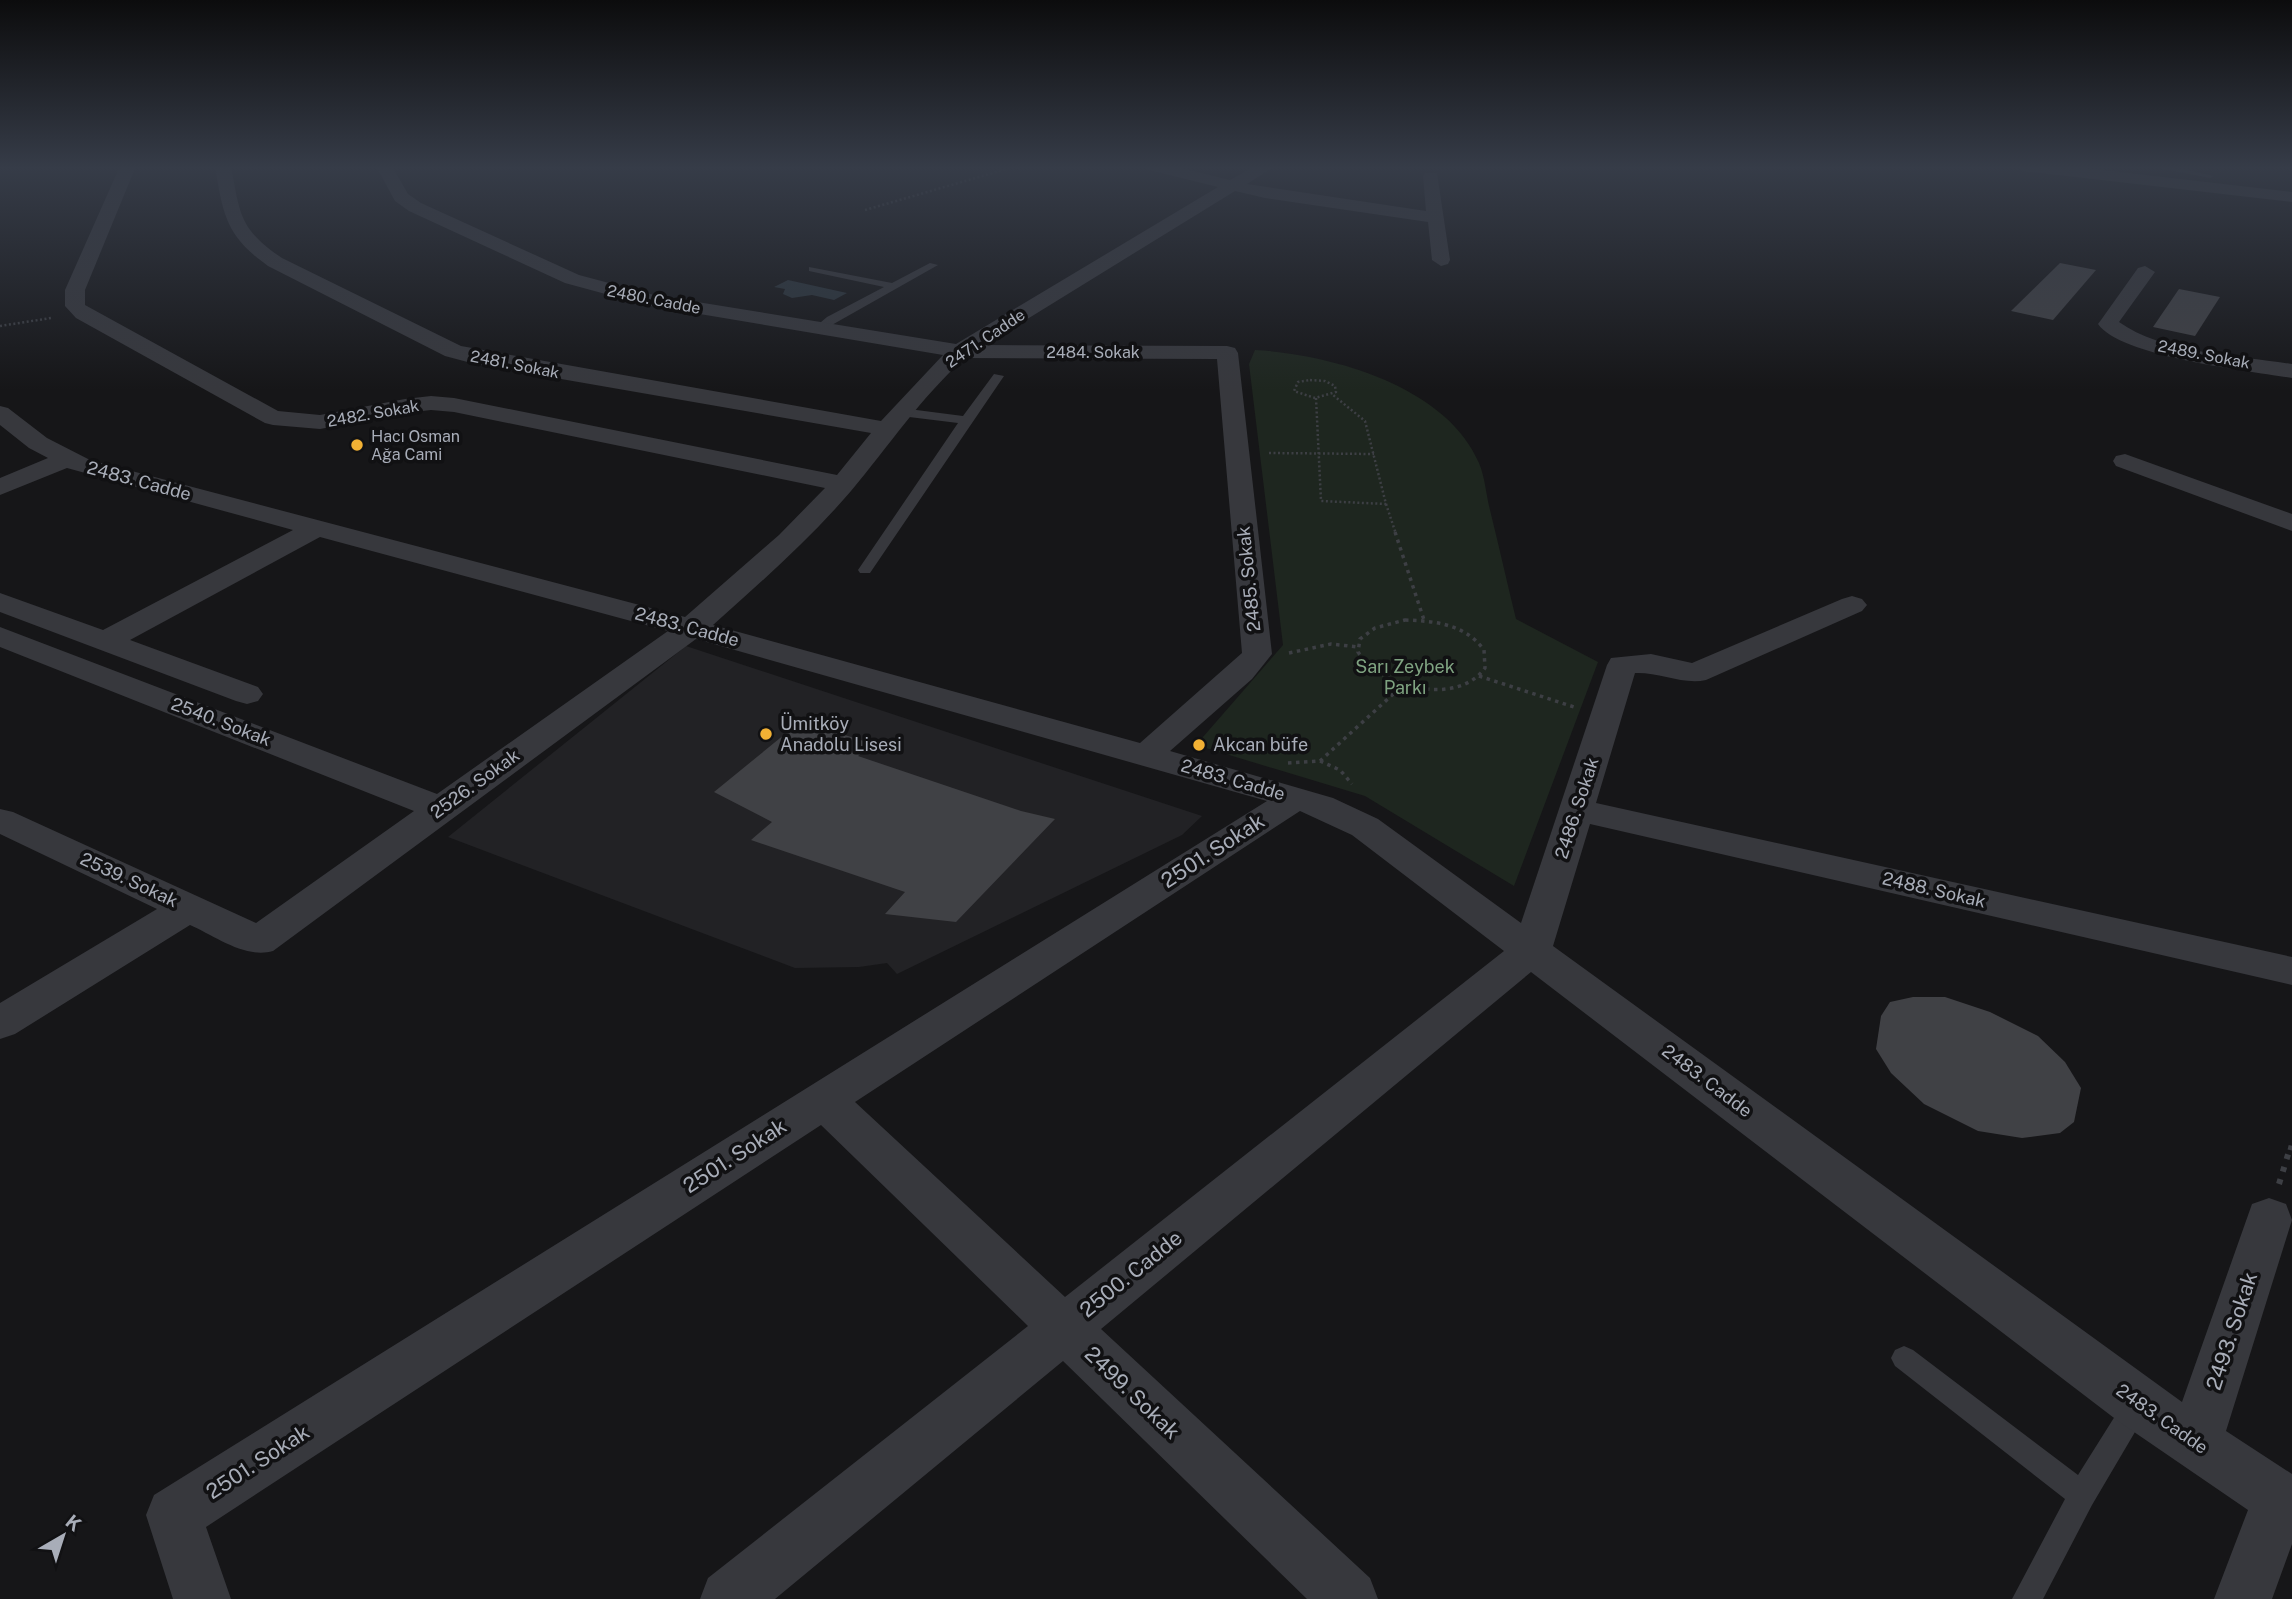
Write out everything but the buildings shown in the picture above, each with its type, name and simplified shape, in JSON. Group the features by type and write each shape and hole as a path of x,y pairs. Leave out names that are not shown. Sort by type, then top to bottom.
{"street":[{"path":"83,314 75,306 75,290 96,241"},
{"name":"2481. Sokak","path":"246,241 275,262 453,351 525,368 894,421"},
{"name":"2480. Cadde","path":"488,241 572,279 653,301 960,351"},
{"name":"2471. Cadde","path":"691,628 782,547 843,484 930,378 960,351 1141,241"},
{"path":"1439,241 1441,260"},
{"name":"2489. Sokak","path":"2146,272 2108,324 2117,332 2135,340 2175,349 2292,371"},
{"name":"2482. Sokak","path":"83,314 274,418 320,422 405,406 430,403 454,405 843,484"},
{"name":"2484. Sokak","path":"960,351 1227,353"},
{"name":"2485. Sokak","path":"1145,756 1241,672 1256,654 1227,353"},
{"name":"2483. Cadde","path":"0,413 30,437 67,460 315,529 691,628 1279,793 1345,816 1365,827 1532,950 2137,1403 2286,1503"},
{"path":"0,487 67,460"},
{"path":"2125,461 2292,523"},
{"path":"105,641 315,529"},
{"path":"0,602 247,694"},
{"name":"2486. Sokak","path":"1532,950 1622,666 1651,663 1695,673 1852,605"},
{"name":"2526. Sokak","path":"259,941 691,628"},
{"name":"2540. Sokak","path":"0,636 442,809"},
{"name":"2501. Sokak","path":"202,1599 174,1515 824,1100 1279,793"},
{"name":"2488. Sokak","path":"1576,810 2292,971"},
{"name":"2539. Sokak","path":"0,820 259,941"},
{"path":"0,1023 188,908"},
{"name":"2500. Cadde","path":"729,1599 1532,950"},
{"name":"2499. Sokak","path":"824,1100 1349,1599"},
{"name":"2493. Sokak","path":"2195,1443 2269,1218"},
{"path":"2242,1599 2286,1503"}],"lane":[{"path":"819,328 933,265"},
{"path":"812,269 893,286"},
{"path":"866,570 966,419 998,376"},
{"path":"894,421 966,419"},
{"path":"1904,1359 2082,1495"},
{"path":"2026,1599 2082,1495 2137,1403"}],"path":[{"path":"0,326 83,314"},
{"path":"1318,380 1337,389 1333,395 1316,398 1297,393 1293,388 1298,382 1318,380"},
{"path":"1333,395 1365,421 1386,504 1424,620"},
{"path":"1316,398 1321,501 1386,504"},
{"path":"1237,453 1374,454"},
{"path":"1424,620 1455,627 1478,641 1486,653 1486,666 1479,677 1464,685 1446,689 1402,686 1382,679 1359,658 1358,647 1362,636 1372,628 1387,622 1424,620"},
{"path":"1256,654 1295,653 1331,644 1358,647"},
{"path":"1479,677 1606,717"},
{"path":"1279,793 1283,763 1320,761 1402,686"}],"shaded area":[{"path":"788,280 847,293 834,300 812,295 792,298 783,294 785,289 774,287"},
{"name":"Ümitköy Anadolu Lisesi","path":"686,646 1202,816 1182,835 897,974 887,963 859,967 795,968 448,837"}],"green space":[{"name":"Sarı Zeybek Parkı","path":"1255,350 1285,353 1350,367 1414,394 1441,413 1463,436 1481,468 1516,619 1598,662 1514,886 1365,796 1196,745 1283,645 1249,364"}],"place":[{"name":"Hacı Osman Ağa Cami","path":"357,445"},
{"name":"Ümitköy Anadolu Lisesi","path":"766,734"},
{"name":"Akcan büfe","path":"1199,745"}]}
